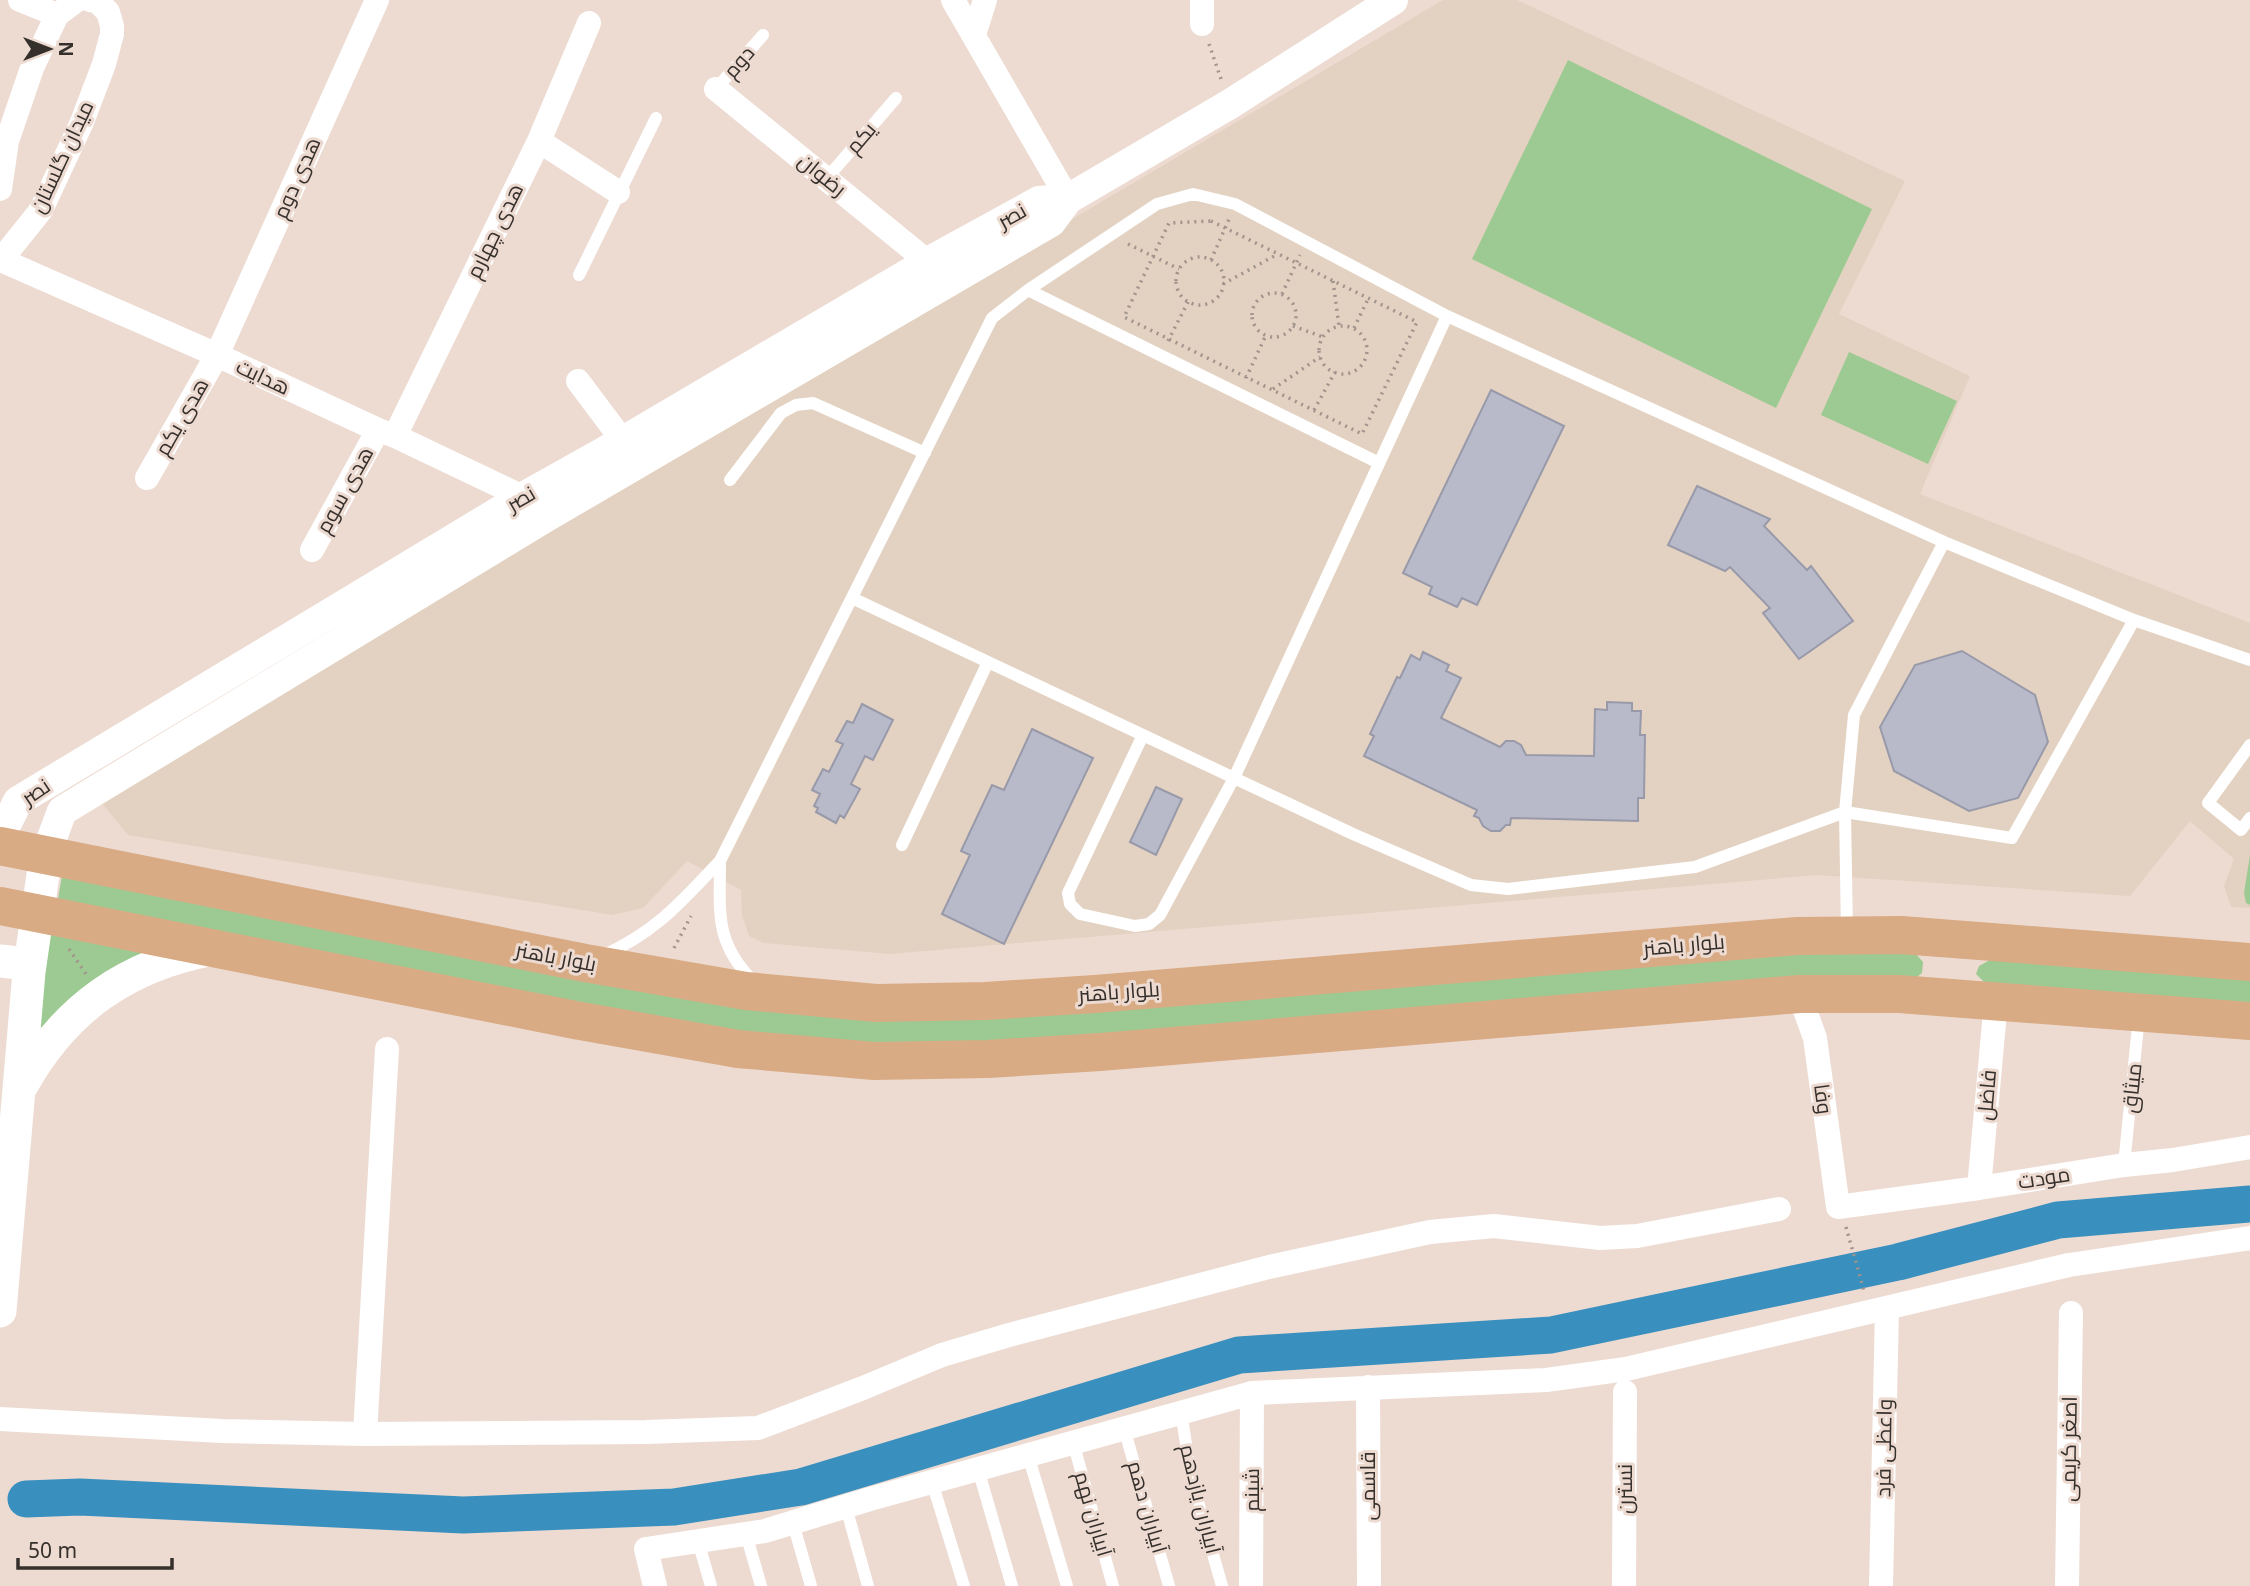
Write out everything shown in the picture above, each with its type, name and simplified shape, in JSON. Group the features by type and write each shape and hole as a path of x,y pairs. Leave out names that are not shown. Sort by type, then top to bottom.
{"main road":[{"name":"بلوار باهنر","path":"0,846 585,963 764,992 876,1003 985,1001 1095,994 1797,936 1901,935 2250,962"},
{"path":"0,1311 18,1093 15,967 18,909 46,854"},
{"path":"18,909 575,1020 738,1049 874,1061 988,1059 1100,1052 1799,994 1899,994 2250,1021"},
{"path":"1839,994 1912,981 1922,973 1923,962 1905,948 1843,936"},
{"path":"18,1093 36,1059 53,1038 74,1015 100,995 124,979 156,964 180,955 217,948"},
{"path":"2063,1007 2001,992 1980,980 1976,974 1979,966 1990,960 2029,951 2068,948"}],"street":[{"path":"20,0 57,15"},
{"name":"میدان گلستان","path":"0,189 7,141 7,118 57,15 77,0"},
{"name":"میدان گلستان","path":"0,261 41,210 82,121 104,64 112,34 108,12 97,1 90,0"},
{"name":"هدی دوم","path":"217,355 377,0"},
{"path":"953,0 1068,199"},
{"path":"974,35 985,0"},
{"name":"نصر","path":"46,854 62,811 548,516 1051,222 1068,199 1230,104 1393,0"},
{"name":"هدی چهارم","path":"386,433 539,141 589,23"},
{"name":"رضوان","path":"716,89 928,262"},
{"path":"539,141 618,192"},
{"name":"نصر","path":"0,837 18,801 523,497 928,262 1039,201 1068,199"},
{"path":"0,244 0,261"},
{"name":"هدایت","path":"0,261 217,355 523,497"},
{"name":"هدی یکم","path":"147,478 217,355"},
{"path":"578,381 623,441"},
{"name":"هدی سوم","path":"312,550 386,433"},
{"name":"وفا","path":"1799,994 1815,1038 1838,1207"},
{"name":"فاضل","path":"1979,1188 1996,1001"},
{"path":"365,1434 387,1049"},
{"name":"مودت","path":"1838,1207 2250,1147"},
{"path":"0,1419 222,1432 365,1434 646,1432 758,1428 942,1355 998,1338 1269,1267 1430,1232 1494,1226 1600,1238 1637,1236 1779,1209"},
{"path":"655,1586 646,1549 746,1534 793,1523 1252,1393 1546,1380 1626,1369 2069,1265 2250,1238"},
{"name":"واعظی فرد","path":"1881,1586 1887,1309"},
{"name":"اصغر کریمی","path":"2067,1586 2071,1313"},
{"name":"قاسمی","path":"1368,1387 1369,1586"},
{"name":"نسترن","path":"1624,1586 1625,1392"},
{"name":"شبنم","path":"1251,1586 1252,1393"}],"lane":[{"name":"دوم","path":"716,89 763,35"},
{"name":"یکم","path":"827,178 895,98"},
{"path":"579,275 656,118"},
{"path":"585,963 627,945 653,929 720,861 992,318 1028,290 1157,204 1193,194 1235,204 1447,316 1944,542 2134,620 2250,660"},
{"path":"1028,290 1379,464"},
{"path":"1143,735 1068,893 1070,904 1080,914 1135,926 1149,924 1160,915 1234,778 1447,316"},
{"path":"730,480 781,413 796,405 813,403 925,453"},
{"path":"1843,936 1845,811 1854,715 1944,542"},
{"path":"852,598 1353,834 1471,885 1508,890 1695,867 1845,811 2011,838 2134,620"},
{"path":"902,845 988,662"},
{"path":"2250,745 2208,803 2241,830 2250,818"},
{"path":"720,861 720,914 723,935 730,953 742,970 764,992"},
{"name":"میثاق","path":"2124,1165 2139,1012"},
{"name":"آبیاران یازدهم","path":"1181,1411 1191,1477 1222,1586"},
{"name":"آبیاران دهم","path":"1124,1428 1170,1586"},
{"name":"آبیاران نهم","path":"1073,1442 1113,1586"},
{"path":"1028,1455 1067,1586"},
{"path":"978,1469 1012,1586"},
{"path":"932,1482 964,1586"},
{"path":"846,1507 868,1586"},
{"path":"793,1523 811,1586"},
{"path":"746,1534 761,1586"},
{"path":"698,1541 711,1586"}],"path":[{"path":"1202,12 1230,104"},
{"path":"1212,260 1235,204"},
{"path":"1211,221 1226,228 1416,321 1362,434 1124,317 1170,223 1211,221"},
{"path":"1111,235 1179,269"},
{"path":"1282,294 1305,241"},
{"path":"1223,285 1278,254"},
{"path":"1205,257 1212,260 1221,270 1221,292 1203,306 1182,298 1176,284 1179,269 1190,259 1205,257"},
{"path":"1354,328 1378,279"},
{"path":"1333,281 1339,326"},
{"path":"1282,294 1293,304 1296,311 1293,326 1281,336 1266,335 1253,323 1254,304 1263,295 1282,294"},
{"path":"1161,355 1188,302"},
{"path":"1293,326 1323,337"},
{"path":"1339,326 1354,328 1365,340 1366,356 1363,363 1350,373 1328,369 1320,357 1323,337 1339,326"},
{"path":"1237,393 1266,335"},
{"path":"1272,390 1320,357"},
{"path":"1314,411 1335,372"},
{"path":"64,941 100,995"},
{"path":"1849,1236 1864,1293"}],"shaded area":[{"path":"1443,0 1517,0 1905,181 1839,314 1970,376 1920,494 2250,623 2250,908 2231,907 2224,886 2234,859 2190,821 2130,896 1817,875 890,954 764,943 749,936 742,915 741,890 687,861 643,908 612,915 128,835 96,796"}],"green space":[{"path":"1568,60 1872,209 1776,408 1472,259"},
{"path":"1849,352 1957,401 1928,464 1821,415"},
{"path":"2250,855 2250,905 2246,903 2244,893"},
{"path":"65,858 876,1003 1797,936 1916,954 1923,962 1922,973 1912,981 874,1061 180,955 36,1059 29,972 55,916"},
{"path":"1990,960 2250,962 2250,1021 1988,986 1976,974 1979,966"}],"building":[{"path":"1491,390 1564,426 1477,605 1462,598 1457,607 1429,594 1432,587 1403,573"},
{"path":"1697,486 1770,519 1764,526 1807,570 1811,566 1853,621 1799,659 1763,613 1770,608 1730,567 1725,571 1668,545"},
{"path":"1962,651 2035,695 2048,742 2018,798 1969,811 1894,771 1880,727 1915,665"},
{"path":"1423,652 1449,665 1446,671 1461,678 1441,718 1500,747 1506,741 1514,741 1521,745 1526,755 1594,756 1595,709 1607,710 1607,702 1632,703 1632,711 1641,711 1640,735 1645,735 1644,798 1638,798 1638,821 1511,818 1510,825 1500,831 1491,831 1474,816 1477,810 1364,756 1374,736 1370,734 1397,677 1400,678 1411,655 1420,660"},
{"path":"862,704 893,720 873,760 865,756 851,784 860,789 844,818 840,815 836,823 816,812 818,808 814,806 820,794 812,790 823,769 829,772 843,744 836,741 847,721 853,723"},
{"path":"1032,729 1093,758 1004,944 942,914 970,855 961,851 992,785 1004,790"},
{"path":"1156,787 1182,799 1156,855 1130,842"}],"waterway":[{"path":"26,1499 80,1497 463,1515 674,1507 801,1487 1239,1355 1551,1335 1898,1262 2058,1220 2250,1204"}]}
